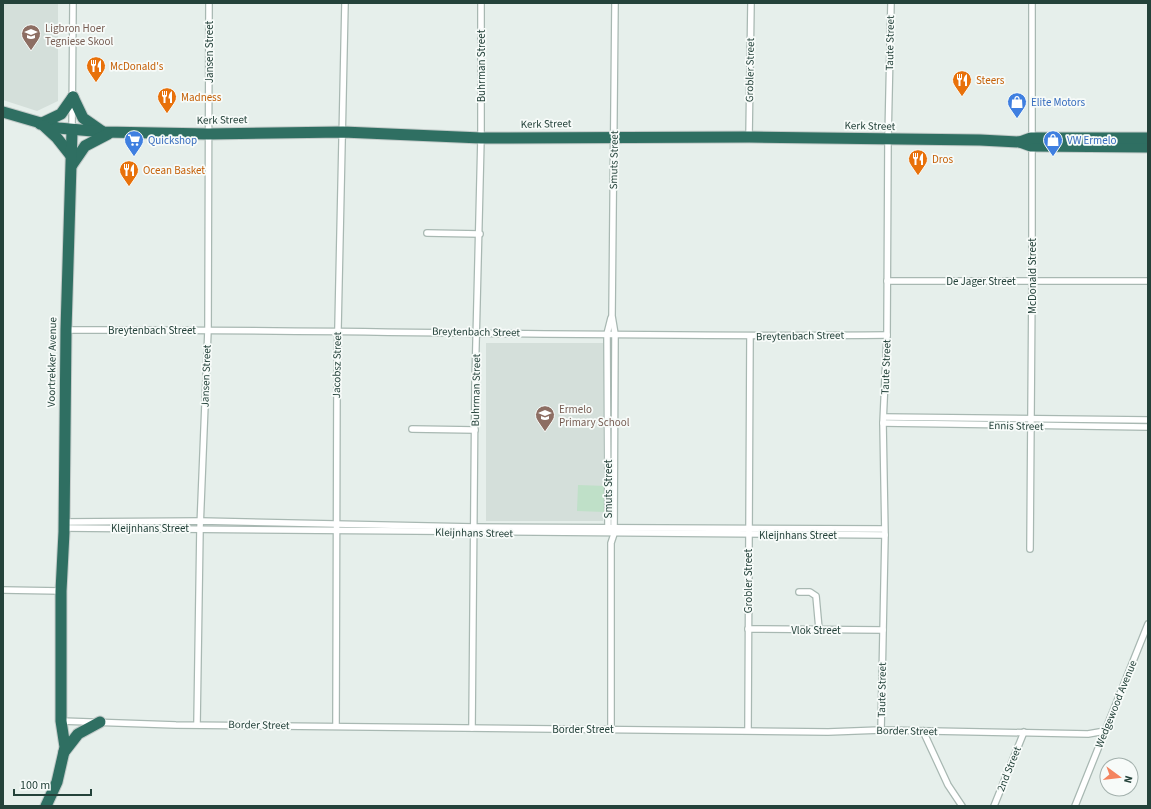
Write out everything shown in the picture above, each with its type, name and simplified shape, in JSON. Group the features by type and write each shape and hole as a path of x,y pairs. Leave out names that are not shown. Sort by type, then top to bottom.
{"highway":[{"path":"73,97 84,118 108,133 85,146 71,162 57,138 42,124 61,114 69,105 73,97"},
{"name":"Kerk Street","path":"3,112 42,124 72,131 108,133 208,134 343,132 481,138 614,136 749,137 1020,142 1148,138"},
{"name":"Voortrekker Avenue","path":"64,752 62,721 61,591 66,330 72,131"},
{"name":"Kerk Street","path":"1031,142 1148,147"},
{"path":"46,806 56,782 64,752 78,734 100,722"}],"street":[{"name":"Voortrekker Avenue","path":"72,131 74,3"},
{"name":"Jansen Street","path":"197,724 200,528 208,330 209,3"},
{"name":"Jacobsz Street","path":"336,726 338,330 345,3"},
{"name":"Buhrman Street","path":"472,728 475,430 480,234 481,3"},
{"name":"Smuts Street","path":"611,531 615,334 612,316 615,3"},
{"name":"Grobler Street","path":"749,137 751,3"},
{"name":"Taute Street","path":"881,730 885,536 884,420 887,335 888,139 891,3"},
{"name":"McDonald Street","path":"1030,549 1032,3"},
{"path":"427,233 480,234"},
{"name":"De Jager Street","path":"887,281 1148,281"},
{"name":"Smuts Street","path":"611,729 611,531 607,334 612,316"},
{"name":"Breytenbach Street","path":"66,330 338,330 750,336 887,335"},
{"name":"Grobler Street","path":"748,730 750,336"},
{"name":"Ennis Street","path":"884,420 1148,420"},
{"name":"Ennis Street","path":"884,420 1030,426 1148,427"},
{"path":"412,429 475,430"},
{"name":"Kleijnhans Street","path":"63,525 201,521 336,524 474,530"},
{"name":"Kleijnhans Street","path":"63,525 336,531 474,530 749,532 885,536"},
{"name":"Kleijnhans Street","path":"749,532 884,529"},
{"path":"3,590 61,591"},
{"path":"798,592 810,592 816,596 818,630"},
{"name":"Wedgewood Avenue","path":"1075,806 1148,624"},
{"name":"Vlok Street","path":"748,629 883,630"},
{"name":"Border Street","path":"62,721 828,732 881,730 1088,734 1105,731"},
{"path":"923,731 948,785 962,806"},
{"name":"2nd Street","path":"994,806 1024,732"}],"shaded area":[{"name":"Ligbron Hoer Tegniese Skool","path":"3,3 58,3 58,101 37,111 3,100"},
{"name":"Ermelo Primary School","path":"486,343 603,343 603,521 486,521"}],"green space":[{"path":"578,485 606,486 605,512 577,511"}],"place":[{"name":"Ligbron Hoer Tegniese Skool","path":"31,51"},
{"name":"McDonald's","path":"96,83"},
{"name":"Steers","path":"962,97"},
{"name":"Madness","path":"167,114"},
{"name":"Elite Motors","path":"1017,119"},
{"name":"Quickshop","path":"134,157"},
{"name":"VW Ermelo","path":"1053,157"},
{"name":"Dros","path":"918,176"},
{"name":"Ocean Basket","path":"129,187"},
{"name":"Ermelo Primary School","path":"545,432"}]}
